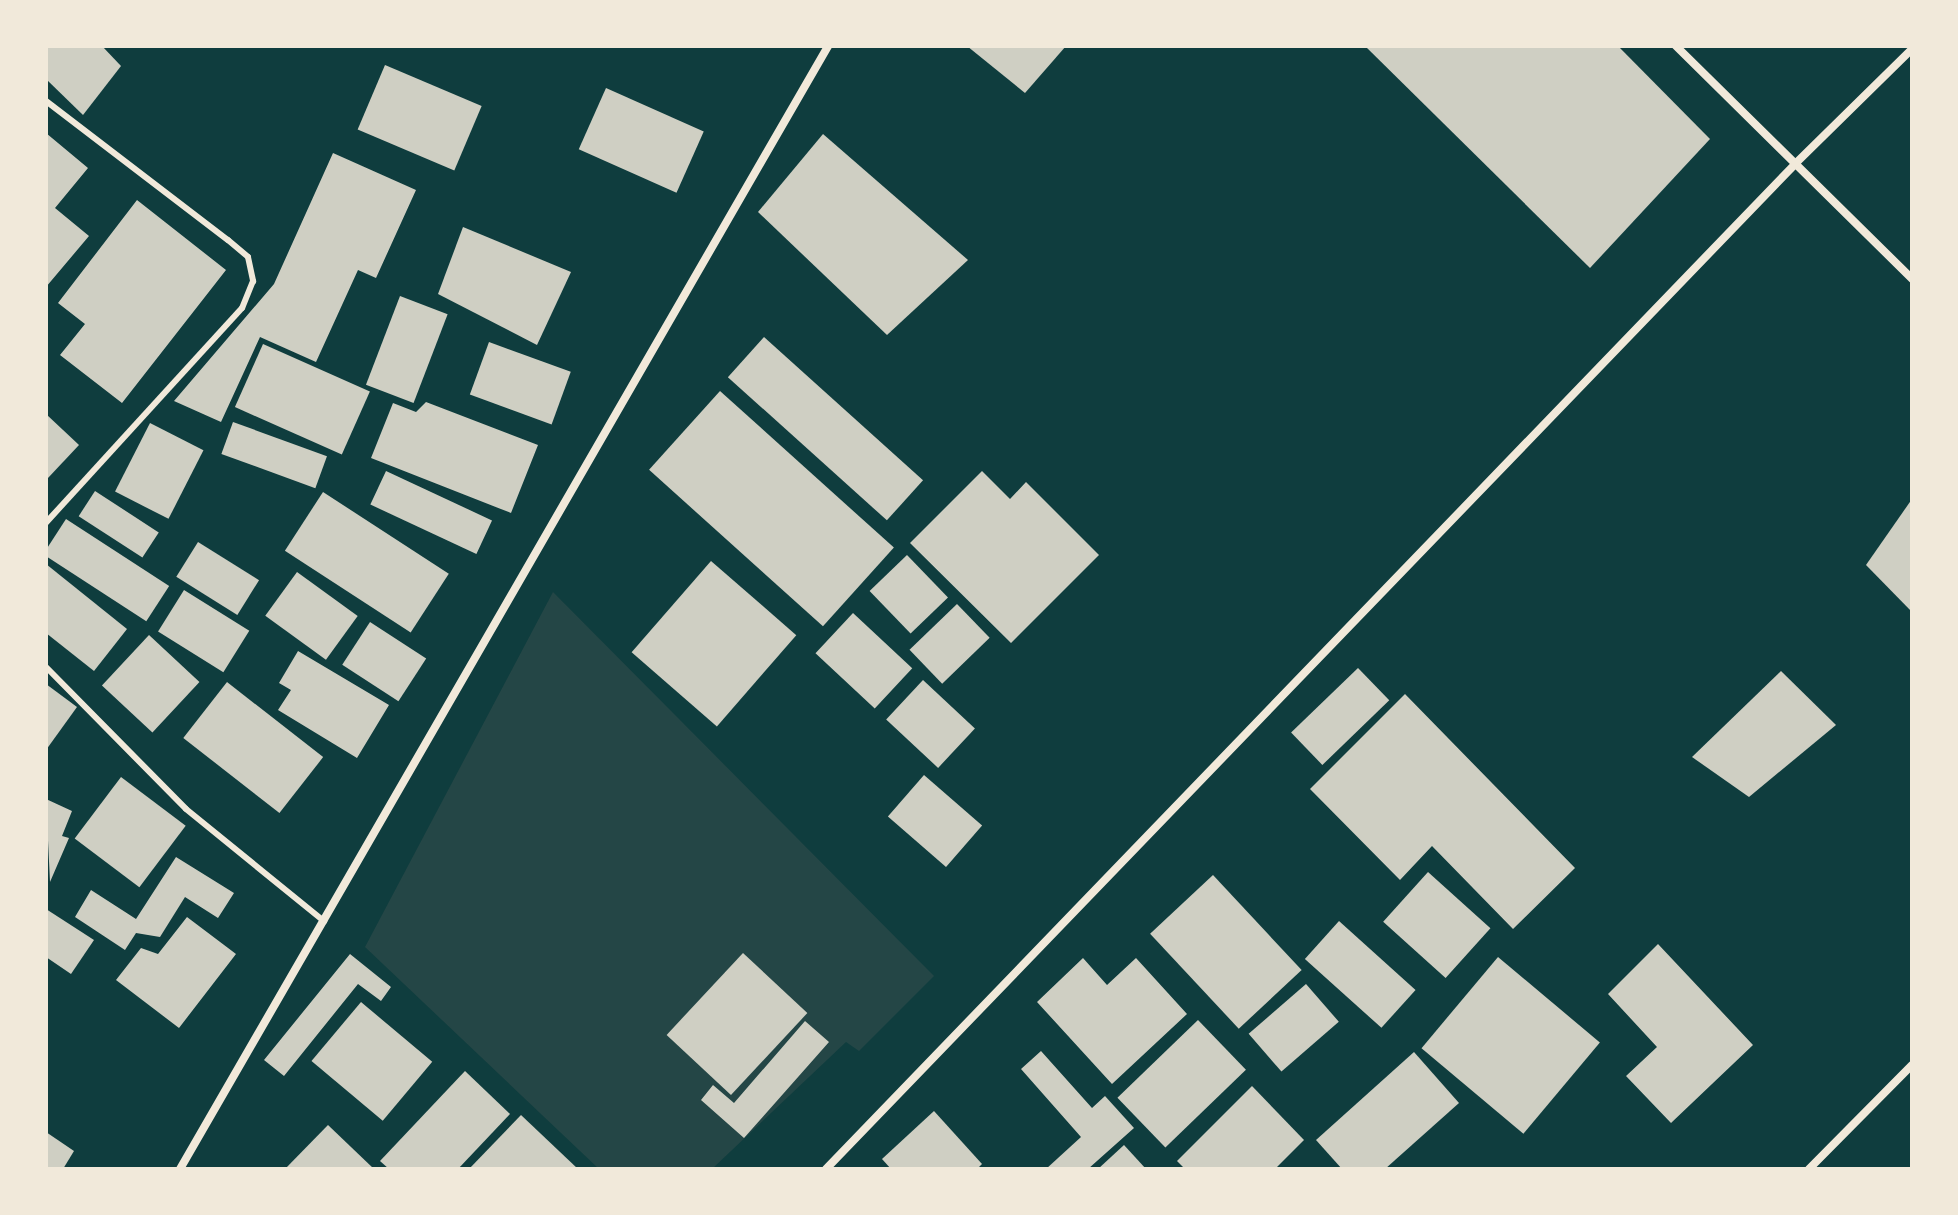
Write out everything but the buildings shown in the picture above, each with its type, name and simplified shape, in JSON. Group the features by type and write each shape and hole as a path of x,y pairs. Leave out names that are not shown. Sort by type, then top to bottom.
{"street":[{"path":"180,1169 828,46"},
{"path":"1676,46 1912,279"},
{"path":"826,1169 1796,163 1912,49"},
{"path":"1809,1169 1912,1065"}],"lane":[{"path":"46,101 248,257 253,281 242,308 46,523"},
{"path":"46,667 186,809 324,921"}],"shaded area":[{"path":"553,592 934,976 859,1051 846,1042 712,1169 599,1169 365,947"}]}
